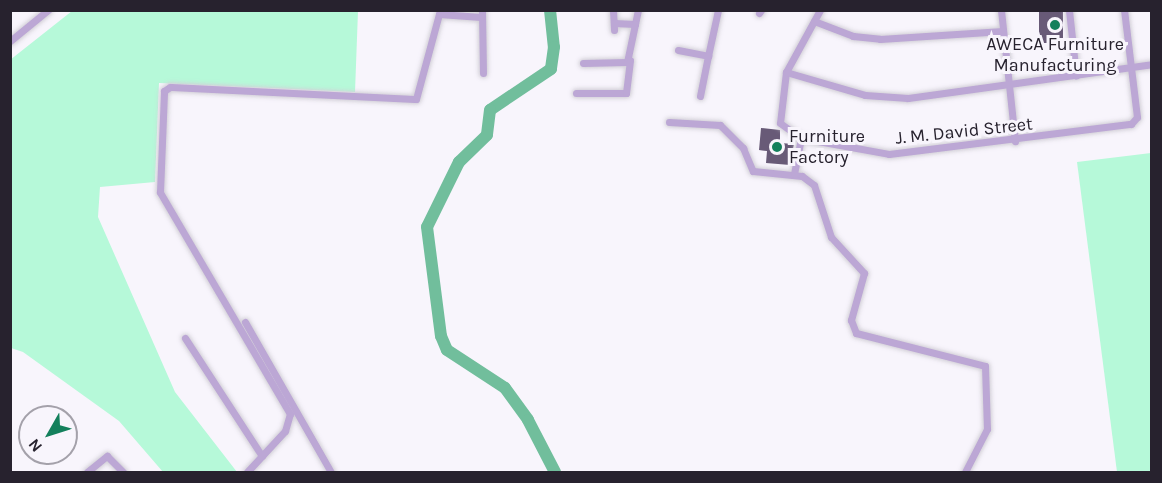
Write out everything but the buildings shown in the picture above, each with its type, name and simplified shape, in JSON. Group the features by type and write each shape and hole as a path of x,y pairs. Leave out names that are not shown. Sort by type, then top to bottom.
{"street":[{"path":"10,40 48,10"},
{"path":"613,10 614,26 635,24"},
{"path":"576,93 626,93 638,10"},
{"path":"700,96 718,10"},
{"path":"794,174 801,138 780,123 786,72 820,10"},
{"path":"1001,10 1015,141"},
{"path":"1069,10 1076,76"},
{"path":"1124,10 1130,69"},
{"path":"290,423 290,414 160,192 164,91 170,87 416,99 439,14 481,14 483,73"},
{"path":"814,21 853,36 889,39 1003,31"},
{"path":"678,50 708,56"},
{"path":"583,63 630,60"},
{"path":"786,72 834,89 887,98 1009,85 1152,64"},
{"name":"J. M. David Street","path":"801,138 889,154 1015,141 1134,121 1130,69"},
{"path":"669,122 720,125 743,148 753,171 794,174 814,185 831,237 864,273 852,329 869,339 977,362 987,369 987,429 965,472"},
{"path":"245,322 331,472"},
{"path":"185,338 262,456"},
{"path":"247,472 290,423 301,420"},
{"path":"87,472 107,456 123,472"}],"green space":[{"path":"72,11 358,11 355,92 159,83 155,182 100,187 98,217 175,392 237,472 163,472 119,421 23,352 11,348 10,60"},
{"path":"1151,153 1151,472 1117,472 1077,162"}],"waterway":[{"path":"550,10 554,47 551,69 490,110 487,135 459,162 427,227 441,336 447,350 505,388 528,420 555,472"}],"place":[{"name":"AWECA Furniture Manufacturing","path":"1055,25"},
{"name":"Furniture Factory","path":"777,147"}]}
